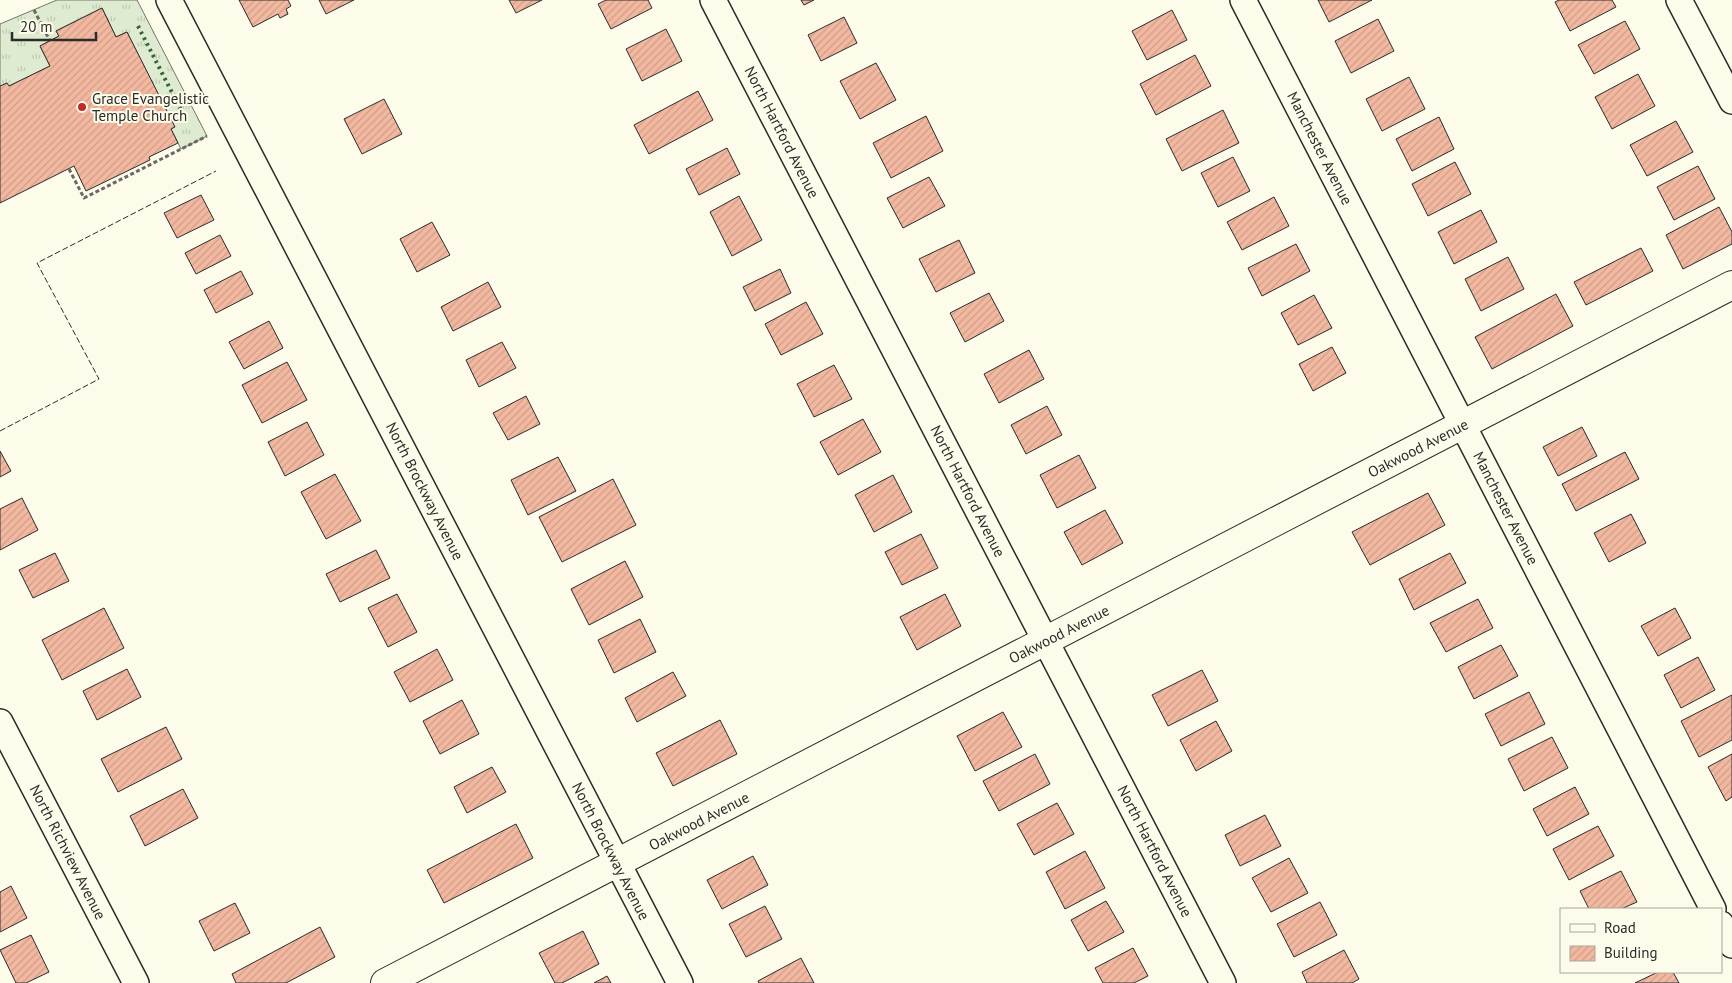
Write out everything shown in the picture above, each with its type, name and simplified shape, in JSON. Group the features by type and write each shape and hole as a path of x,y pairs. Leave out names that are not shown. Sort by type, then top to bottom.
{"street":[{"name":"North Brockway Avenue","path":"169,0 680,983"},
{"name":"North Hartford Avenue","path":"713,0 1223,983"},
{"name":"Manchester Avenue","path":"1243,0 1712,908"},
{"path":"1679,0 1732,101"},
{"name":"Oakwood Avenue","path":"385,983 1732,285"},
{"name":"North Richview Avenue","path":"0,722 136,983"},
{"path":"1722,926 1732,945"}],"path":[{"path":"34,10 50,41"},
{"path":"69,169 84,198 207,136"}],"green space":[{"path":"57,0 137,0 207,136 181,149 171,129 174,127 127,32 116,37 102,8 56,31 59,36 40,46 50,66 9,86 0,86 0,24"}],"building":[{"path":"239,0 288,0 291,6 286,9 288,14 280,18 278,14 253,27"},
{"path":"319,0 354,0 326,14"},
{"path":"509,0 542,0 516,13"},
{"path":"606,0 648,0 652,8 611,29 598,4"},
{"path":"801,0 814,0 804,5"},
{"path":"1318,0 1372,0 1329,22"},
{"path":"1559,0 1612,0 1616,7 1570,31 1555,2"},
{"name":"Grace Evangelistic Temple Church","path":"102,8 116,37 127,32 175,127 171,129 178,143 149,157 150,160 86,191 74,166 0,203 0,86 7,83 9,86 50,66 40,46 59,36 56,31"},
{"path":"1172,10 1187,40 1147,60 1132,31"},
{"path":"844,17 857,43 821,61 808,35"},
{"path":"1378,19 1394,51 1351,73 1335,41"},
{"path":"1625,21 1640,49 1594,74 1578,45"},
{"path":"666,29 682,61 642,81 626,49"},
{"path":"1195,55 1211,86 1156,115 1140,84"},
{"path":"876,63 896,100 860,119 840,81"},
{"path":"1638,74 1655,106 1612,129 1595,97"},
{"path":"1409,77 1425,109 1382,131 1366,99"},
{"path":"698,91 713,120 649,154 634,125"},
{"path":"384,99 402,134 362,154 344,119"},
{"path":"1223,110 1239,143 1182,171 1166,139"},
{"path":"926,116 943,151 891,178 873,143"},
{"path":"1439,117 1454,149 1412,171 1396,139"},
{"path":"1676,121 1693,152 1647,176 1630,145"},
{"path":"727,148 740,174 699,195 686,169"},
{"path":"1233,157 1250,191 1218,207 1201,173"},
{"path":"1455,162 1471,194 1428,216 1412,184"},
{"path":"1698,166 1715,199 1674,220 1657,187"},
{"path":"929,177 945,206 903,228 887,198"},
{"path":"201,195 214,220 177,238 164,213"},
{"path":"739,196 762,240 732,256 710,212"},
{"path":"1274,197 1289,226 1242,250 1227,222"},
{"path":"1719,207 1732,232 1732,244 1683,269 1666,235"},
{"path":"1481,210 1497,242 1454,264 1438,232"},
{"path":"432,222 450,255 417,272 400,239"},
{"path":"220,235 231,256 196,274 185,253"},
{"path":"959,240 975,273 936,292 919,259"},
{"path":"1296,244 1310,271 1262,296 1248,268"},
{"path":"1641,248 1653,271 1586,305 1574,282"},
{"path":"1508,257 1524,289 1481,311 1465,279"},
{"path":"780,269 791,293 755,311 743,287"},
{"path":"241,271 253,294 216,313 204,290"},
{"path":"488,282 501,307 453,331 441,307"},
{"path":"989,293 1004,321 965,342 950,313"},
{"path":"1556,294 1573,326 1492,369 1475,337"},
{"path":"1314,295 1332,328 1298,345 1281,313"},
{"path":"806,302 823,334 781,355 765,324"},
{"path":"269,321 283,348 244,369 229,342"},
{"path":"502,342 516,368 479,387 466,360"},
{"path":"1332,347 1346,373 1313,391 1299,364"},
{"path":"1029,350 1044,379 999,403 984,374"},
{"path":"287,362 307,400 262,423 242,385"},
{"path":"834,365 852,399 814,417 797,384"},
{"path":"526,396 540,424 508,440 493,413"},
{"path":"1047,406 1062,435 1026,454 1011,425"},
{"path":"863,419 881,452 838,475 820,442"},
{"path":"307,422 324,455 285,476 268,442"},
{"path":"1582,427 1597,456 1558,476 1543,447"},
{"path":"0,451 11,471 0,477"},
{"path":"1625,452 1639,479 1576,511 1562,484"},
{"path":"1079,455 1096,488 1057,508 1040,475"},
{"path":"558,457 576,491 528,515 511,480"},
{"path":"335,474 361,521 326,539 301,492"},
{"path":"893,475 912,512 874,532 855,495"},
{"path":"613,479 636,525 562,562 539,517"},
{"path":"1428,493 1445,525 1370,565 1352,532"},
{"path":"22,498 38,530 0,550 0,509"},
{"path":"1105,510 1123,543 1082,565 1064,532"},
{"path":"1631,514 1646,543 1609,562 1594,533"},
{"path":"921,534 938,568 902,585 885,552"},
{"path":"376,550 390,578 340,602 326,574"},
{"path":"55,553 69,581 33,598 19,570"},
{"path":"1450,553 1466,583 1414,610 1399,579"},
{"path":"625,561 643,597 589,625 571,589"},
{"path":"397,594 417,632 388,647 368,608"},
{"path":"945,594 961,626 917,650 900,617"},
{"path":"1478,599 1493,628 1446,652 1430,623"},
{"path":"104,608 124,648 62,680 42,640"},
{"path":"1675,608 1691,638 1658,656 1641,626"},
{"path":"640,619 656,652 614,673 598,640"},
{"path":"1501,645 1518,676 1474,699 1458,667"},
{"path":"437,649 453,680 410,702 394,672"},
{"path":"1698,657 1715,690 1681,708 1664,675"},
{"path":"127,669 141,697 97,720 83,691"},
{"path":"1202,670 1218,701 1168,726 1152,695"},
{"path":"673,672 686,696 637,722 625,698"},
{"path":"1529,692 1545,724 1501,746 1485,714"},
{"path":"1732,695 1732,740 1699,757 1681,721"},
{"path":"462,700 479,734 440,754 423,721"},
{"path":"1003,712 1022,747 975,771 957,736"},
{"path":"720,720 737,754 673,786 656,753"},
{"path":"1216,721 1232,751 1196,771 1180,740"},
{"path":"166,727 182,759 118,792 101,759"},
{"path":"1552,737 1568,768 1524,791 1508,759"},
{"path":"1035,754 1050,784 999,811 983,781"},
{"path":"1732,754 1732,797 1726,801 1708,767"},
{"path":"492,767 506,792 467,813 454,787"},
{"path":"1575,787 1589,814 1547,836 1533,809"},
{"path":"183,789 198,818 145,846 130,816"},
{"path":"1057,803 1074,834 1034,855 1017,824"},
{"path":"1265,815 1281,846 1240,866 1225,835"},
{"path":"516,824 533,858 444,903 427,870"},
{"path":"1598,826 1614,856 1569,880 1553,849"},
{"path":"1085,851 1105,888 1065,909 1046,872"},
{"path":"753,856 768,885 722,909 707,880"},
{"path":"1289,858 1308,893 1271,912 1252,878"},
{"path":"1621,871 1637,902 1623,908 1588,908 1580,891"},
{"path":"11,886 27,918 0,932 0,892"},
{"path":"1106,901 1124,932 1088,951 1071,920"},
{"path":"1320,902 1337,935 1294,957 1277,924"},
{"path":"235,903 250,933 214,951 199,921"},
{"path":"765,906 782,939 746,957 729,924"},
{"path":"320,927 335,957 286,983 236,983 232,974"},
{"path":"583,931 599,964 562,983 555,983 539,953"},
{"path":"31,935 49,972 26,983 16,983 0,950"},
{"path":"1133,948 1148,976 1134,983 1103,983 1095,968"},
{"path":"1344,950 1359,979 1352,983 1307,983 1302,972"},
{"path":"801,958 814,983 759,983 758,981"},
{"path":"1656,973 1674,973 1679,983 1635,983"},
{"path":"607,976 611,983 594,983"}],"hedge":[{"path":"138,26 186,120"}],"fence":[{"path":"0,431 99,379 37,263 216,171"}],"place":[{"name":"Grace Evangelistic Temple Church","path":"82,107"}]}
